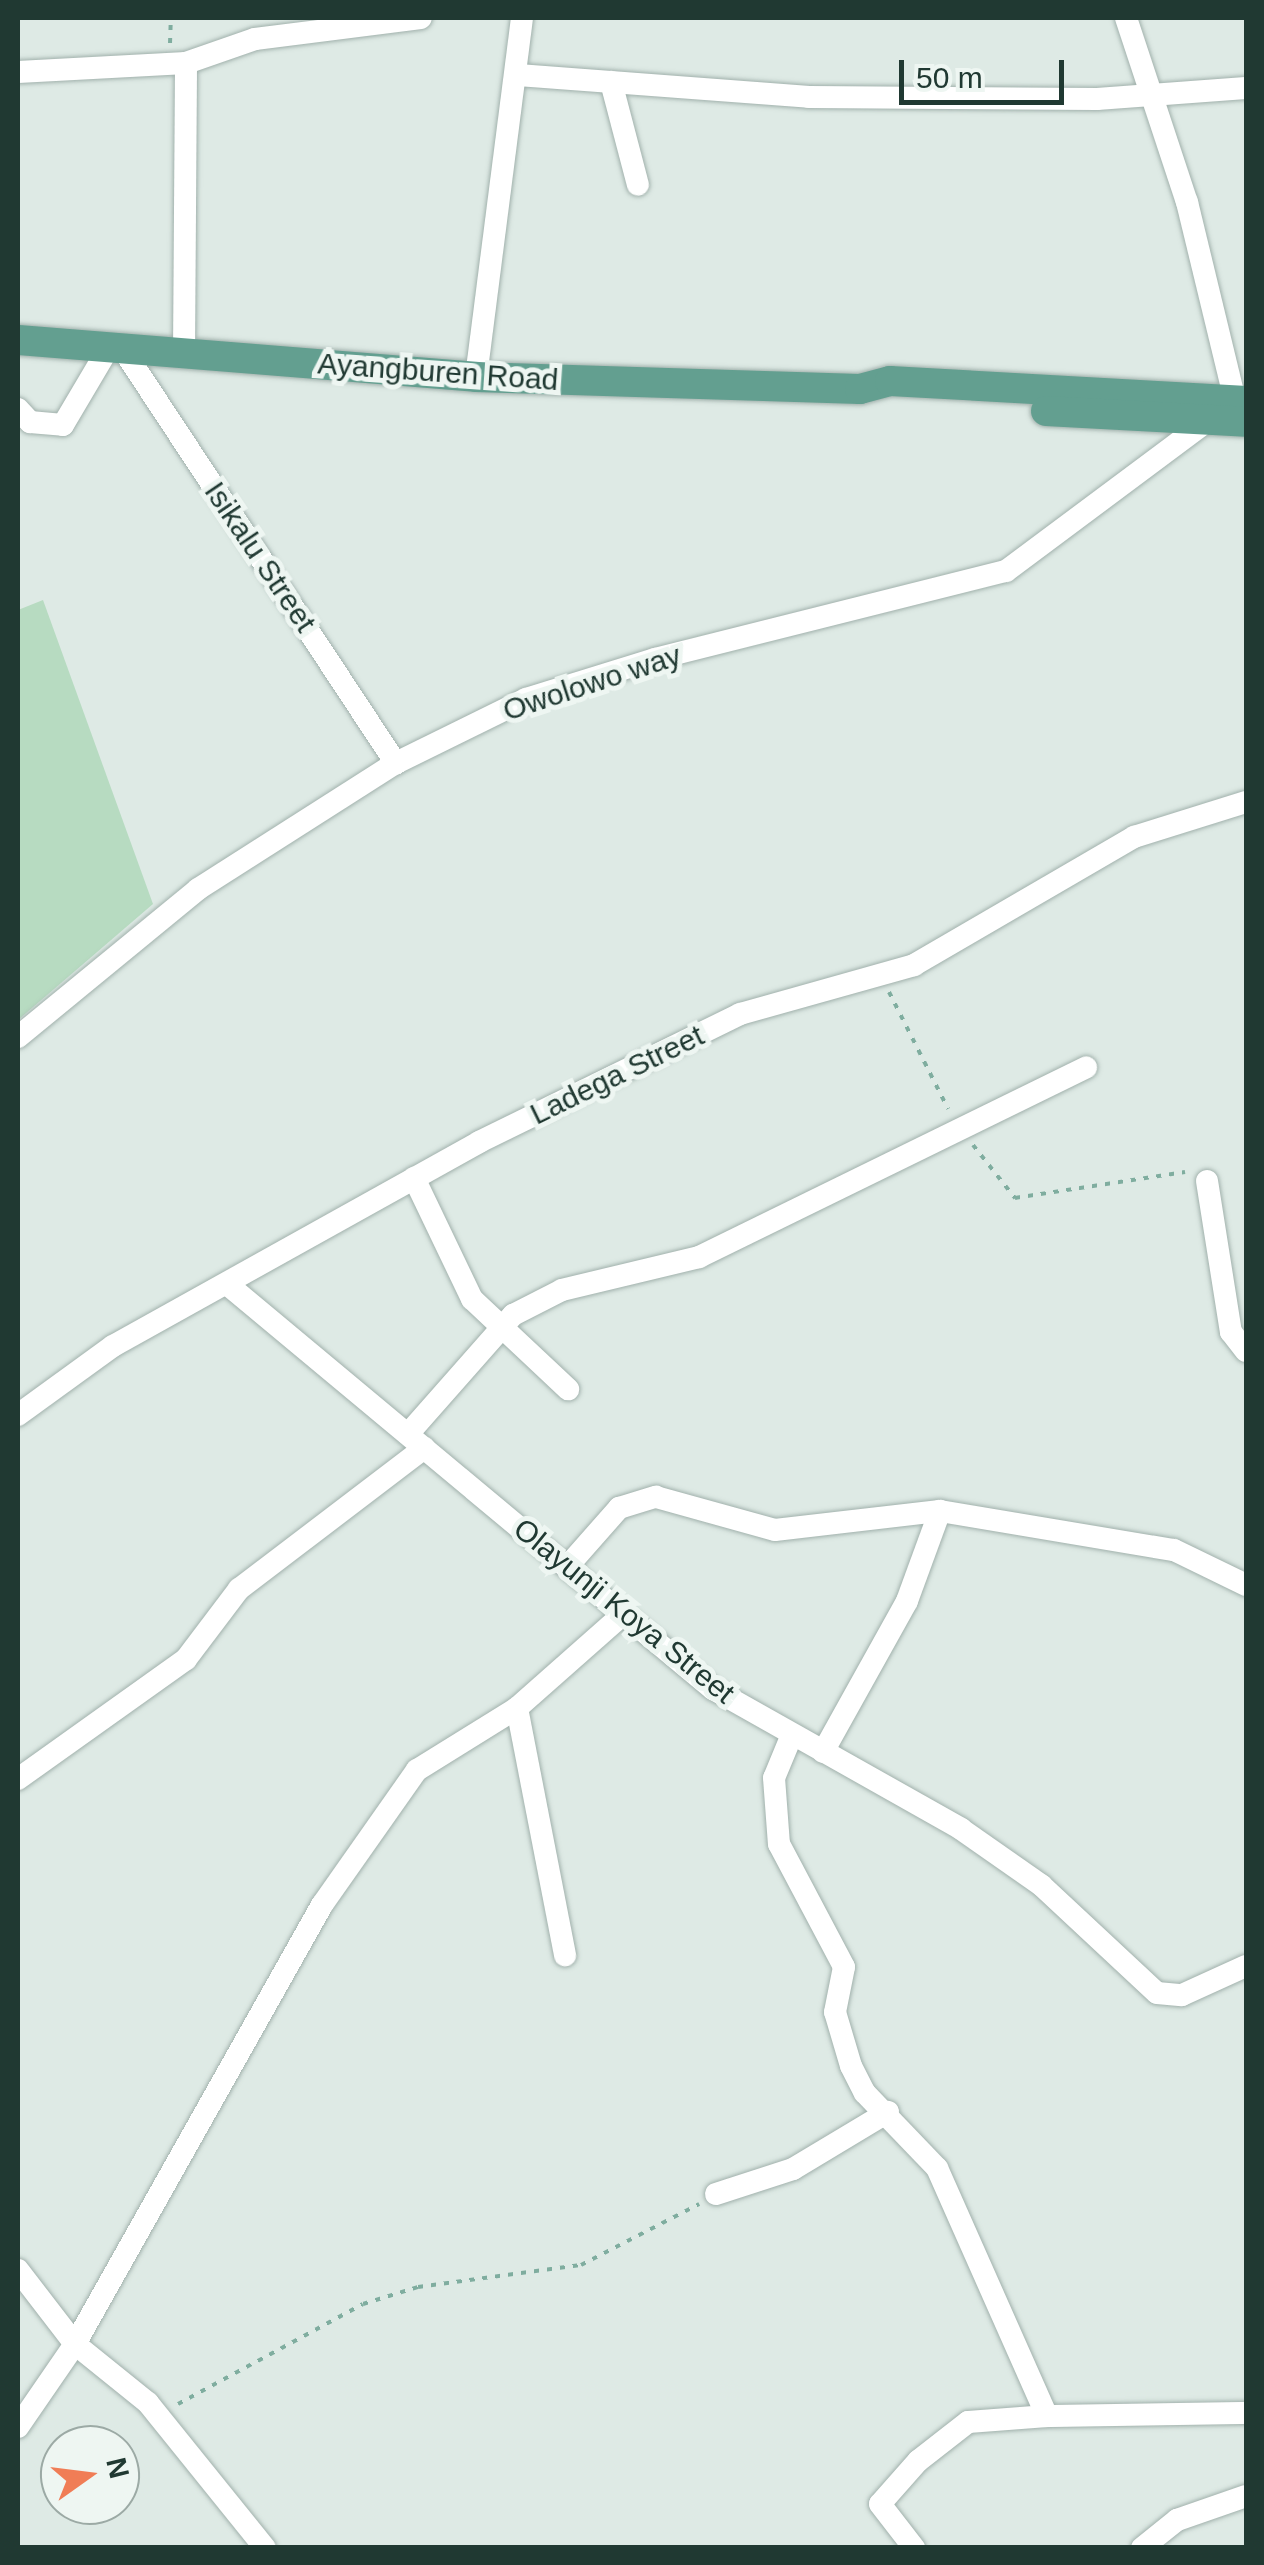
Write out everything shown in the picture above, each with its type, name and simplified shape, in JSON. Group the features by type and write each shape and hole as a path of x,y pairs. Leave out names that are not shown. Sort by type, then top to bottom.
{"main road":[{"name":"Ayangburen Road","path":"18,340 476,377 860,389 890,381 1243,408"},
{"name":"Ayangburen Road","path":"860,389 892,401 1206,420 1243,408"}],"street":[{"path":"18,72 186,63 256,39 421,18"},
{"path":"476,377 518,75 522,18"},
{"path":"1126,18 1144,94 1186,202 1243,408"},
{"path":"184,354 186,63"},
{"path":"518,75 809,96 1144,94 1246,88"},
{"path":"611,82 638,185"},
{"path":"18,408 30,422 62,425 116,350"},
{"name":"Isikalu Street","path":"116,350 396,762"},
{"name":"Owolowo way","path":"18,1038 198,889 396,762 526,700 655,658 1006,571 1206,420"},
{"name":"Ladega Street","path":"18,1415 113,1346 414,1178 740,1014 881,974 974,937 1134,838 1246,802"},
{"path":"18,1779 186,1659 240,1589 416,1441 499,1328 562,1290 699,1258 1086,1066"},
{"path":"414,1178 472,1298 499,1328 568,1389"},
{"path":"1206,1181 1231,1332 1246,1351"},
{"name":"Olayunji Koya Street","path":"227,1284 622,1615 791,1736 1042,1886 1156,1992 1182,1995 1246,1966"},
{"path":"567,1567 638,1497 775,1530 940,1510 1174,1550 1246,1586"},
{"path":"823,1752 907,1601 940,1510"},
{"path":"18,2427 75,2344 365,1840 417,1770 517,1708 622,1615"},
{"path":"517,1708 565,1954"},
{"path":"791,1736 774,1778 783,1864 844,1967 838,2022 865,2094 888,2112 944,2181 1046,2416"},
{"path":"716,2194 793,2169 888,2112"},
{"path":"18,2270 75,2344 157,2415 265,2548"},
{"path":"914,2548 880,2504 918,2461 968,2422 1046,2416 1246,2413"},
{"path":"1142,2548 1178,2520 1246,2496"}],"path":[{"path":"881,974 959,1129 1014,1198 1182,1171 1206,1181"},
{"path":"157,2415 363,2304 418,2287 582,2265 716,2194"}],"green space":[{"path":"43,600 153,904 18,1020 18,610"}]}
